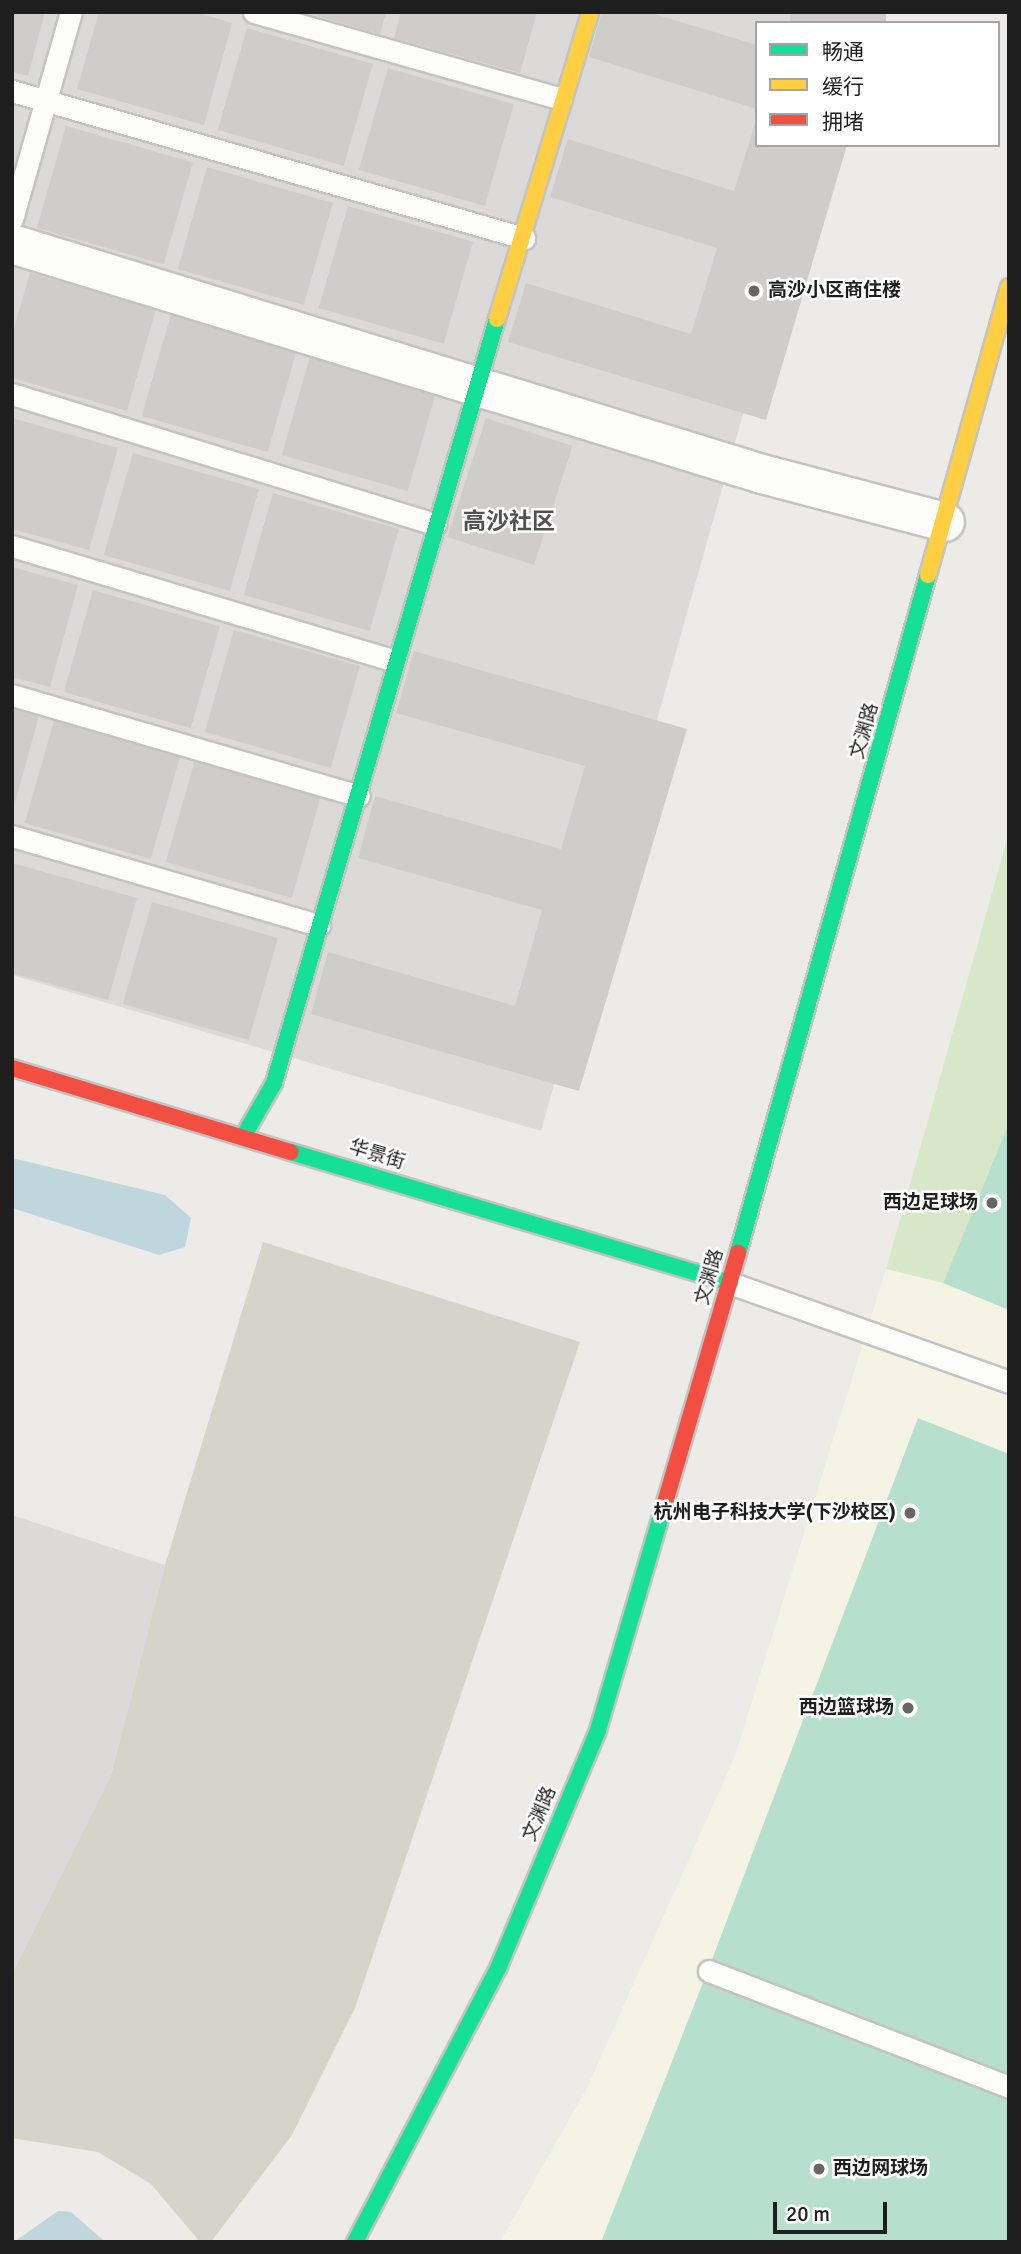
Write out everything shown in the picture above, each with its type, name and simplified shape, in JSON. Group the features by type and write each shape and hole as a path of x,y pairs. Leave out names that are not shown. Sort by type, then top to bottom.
{"main road":[{"path":"243,1137 274,1083 359,796 393,660 524,238 561,99 590,12"},
{"name":"文渊路","path":"355,2242 499,1966 598,1730 730,1283 1009,287"},
{"name":"华景街","path":"12,1068 730,1283"}],"street":[{"path":"12,244 479,383 762,474 945,522"}],"lane":[{"path":"12,219 71,12"},
{"path":"254,12 561,99"},
{"path":"12,91 524,238"},
{"path":"12,394 435,524"},
{"path":"12,546 393,660"},
{"path":"12,695 359,796"},
{"path":"12,836 319,925"},
{"path":"730,1283 1009,1382"},
{"path":"709,1971 1009,2087"}],"shaded area":[{"name":"高沙社区","path":"12,12 857,12 855,21 755,21 755,147 818,147 541,1131 12,975"},
{"name":"杭州电子科技大学(下沙校区)","path":"1009,832 1009,2242 500,2242 588,2086 735,1756 886,1269"},
{"path":"263,1242 580,1342 355,2008 292,2135 211,2242 200,2242 151,2184 98,2152 12,2138 12,1974 111,1775 165,1565"},
{"path":"12,1515 165,1565 111,1775 12,1974"}],"green space":[{"path":"1009,832 1009,1123 943,1283 886,1269"},
{"name":"西边足球场","path":"1009,1123 1009,1310 943,1283"},
{"name":"西边篮球场","path":"918,1418 1009,1454 1009,2078 711,1962"},
{"name":"西边网球场","path":"704,1980 1009,2097 1009,2242 601,2242"}],"water":[{"path":"12,1158 165,1195 191,1218 185,1247 159,1255 12,1208"},
{"path":"58,2211 71,2212 104,2241 14,2242"}],"building":[{"path":"12,12 45,12 28,76 12,72"},
{"path":"99,12 195,12 232,23 204,125 77,89"},
{"path":"304,12 386,12 380,34"},
{"path":"401,12 537,12 520,73 394,38"},
{"path":"602,12 648,12 755,44 755,108 589,57"},
{"path":"790,12 886,12 886,21 790,21"},
{"path":"247,28 373,64 344,166 218,130"},
{"path":"388,68 514,104 485,206 359,170"},
{"path":"755,124 755,147 846,147 766,420 508,342 526,283 691,334 717,248 550,197 568,139 734,191"},
{"path":"66,126 193,162 164,264 37,228"},
{"path":"207,167 333,203 304,305 178,269"},
{"path":"348,206 473,242 444,344 319,308"},
{"path":"30,273 156,309 127,411 12,378 12,335"},
{"path":"171,314 297,350 268,452 142,416"},
{"path":"311,353 437,389 408,491 282,455"},
{"path":"12,418 118,448 89,550 12,529"},
{"path":"486,418 573,446 534,565 447,537"},
{"path":"133,453 259,489 230,591 104,555"},
{"path":"273,493 399,529 370,631 244,595"},
{"path":"12,567 78,585 50,687 12,677"},
{"path":"93,590 220,626 191,728 64,692"},
{"path":"234,630 360,666 331,768 205,732"},
{"path":"414,651 687,729 579,1091 311,1014 328,952 515,1006 542,910 358,858 375,796 561,849 585,766 396,713"},
{"path":"12,708 39,716 13,810 12,809"},
{"path":"54,721 180,757 151,859 25,823"},
{"path":"195,760 321,796 292,898 166,862"},
{"path":"12,863 137,898 108,1000 12,973"},
{"path":"152,902 278,938 249,1040 123,1004"}],"traffic: fast":[{"path":"243,1137 274,1083 497,319"},
{"path":"738,1253 928,575"},
{"path":"291,1152 730,1283"},
{"path":"355,2242 499,1966 598,1730 664,1506"}],"traffic: slow":[{"path":"497,319 590,12"},
{"path":"928,575 1009,287"}],"traffic: jam":[{"path":"12,1068 291,1152"},
{"path":"664,1506 738,1253"}],"place":[{"name":"高沙小区商住楼","path":"754,291"},
{"name":"西边足球场","path":"992,1203"},
{"name":"杭州电子科技大学(下沙校区)","path":"910,1513"},
{"name":"西边篮球场","path":"908,1708"},
{"name":"西边网球场","path":"819,2169"}],"district":[{"name":"高沙社区","path":"509,522"}]}
